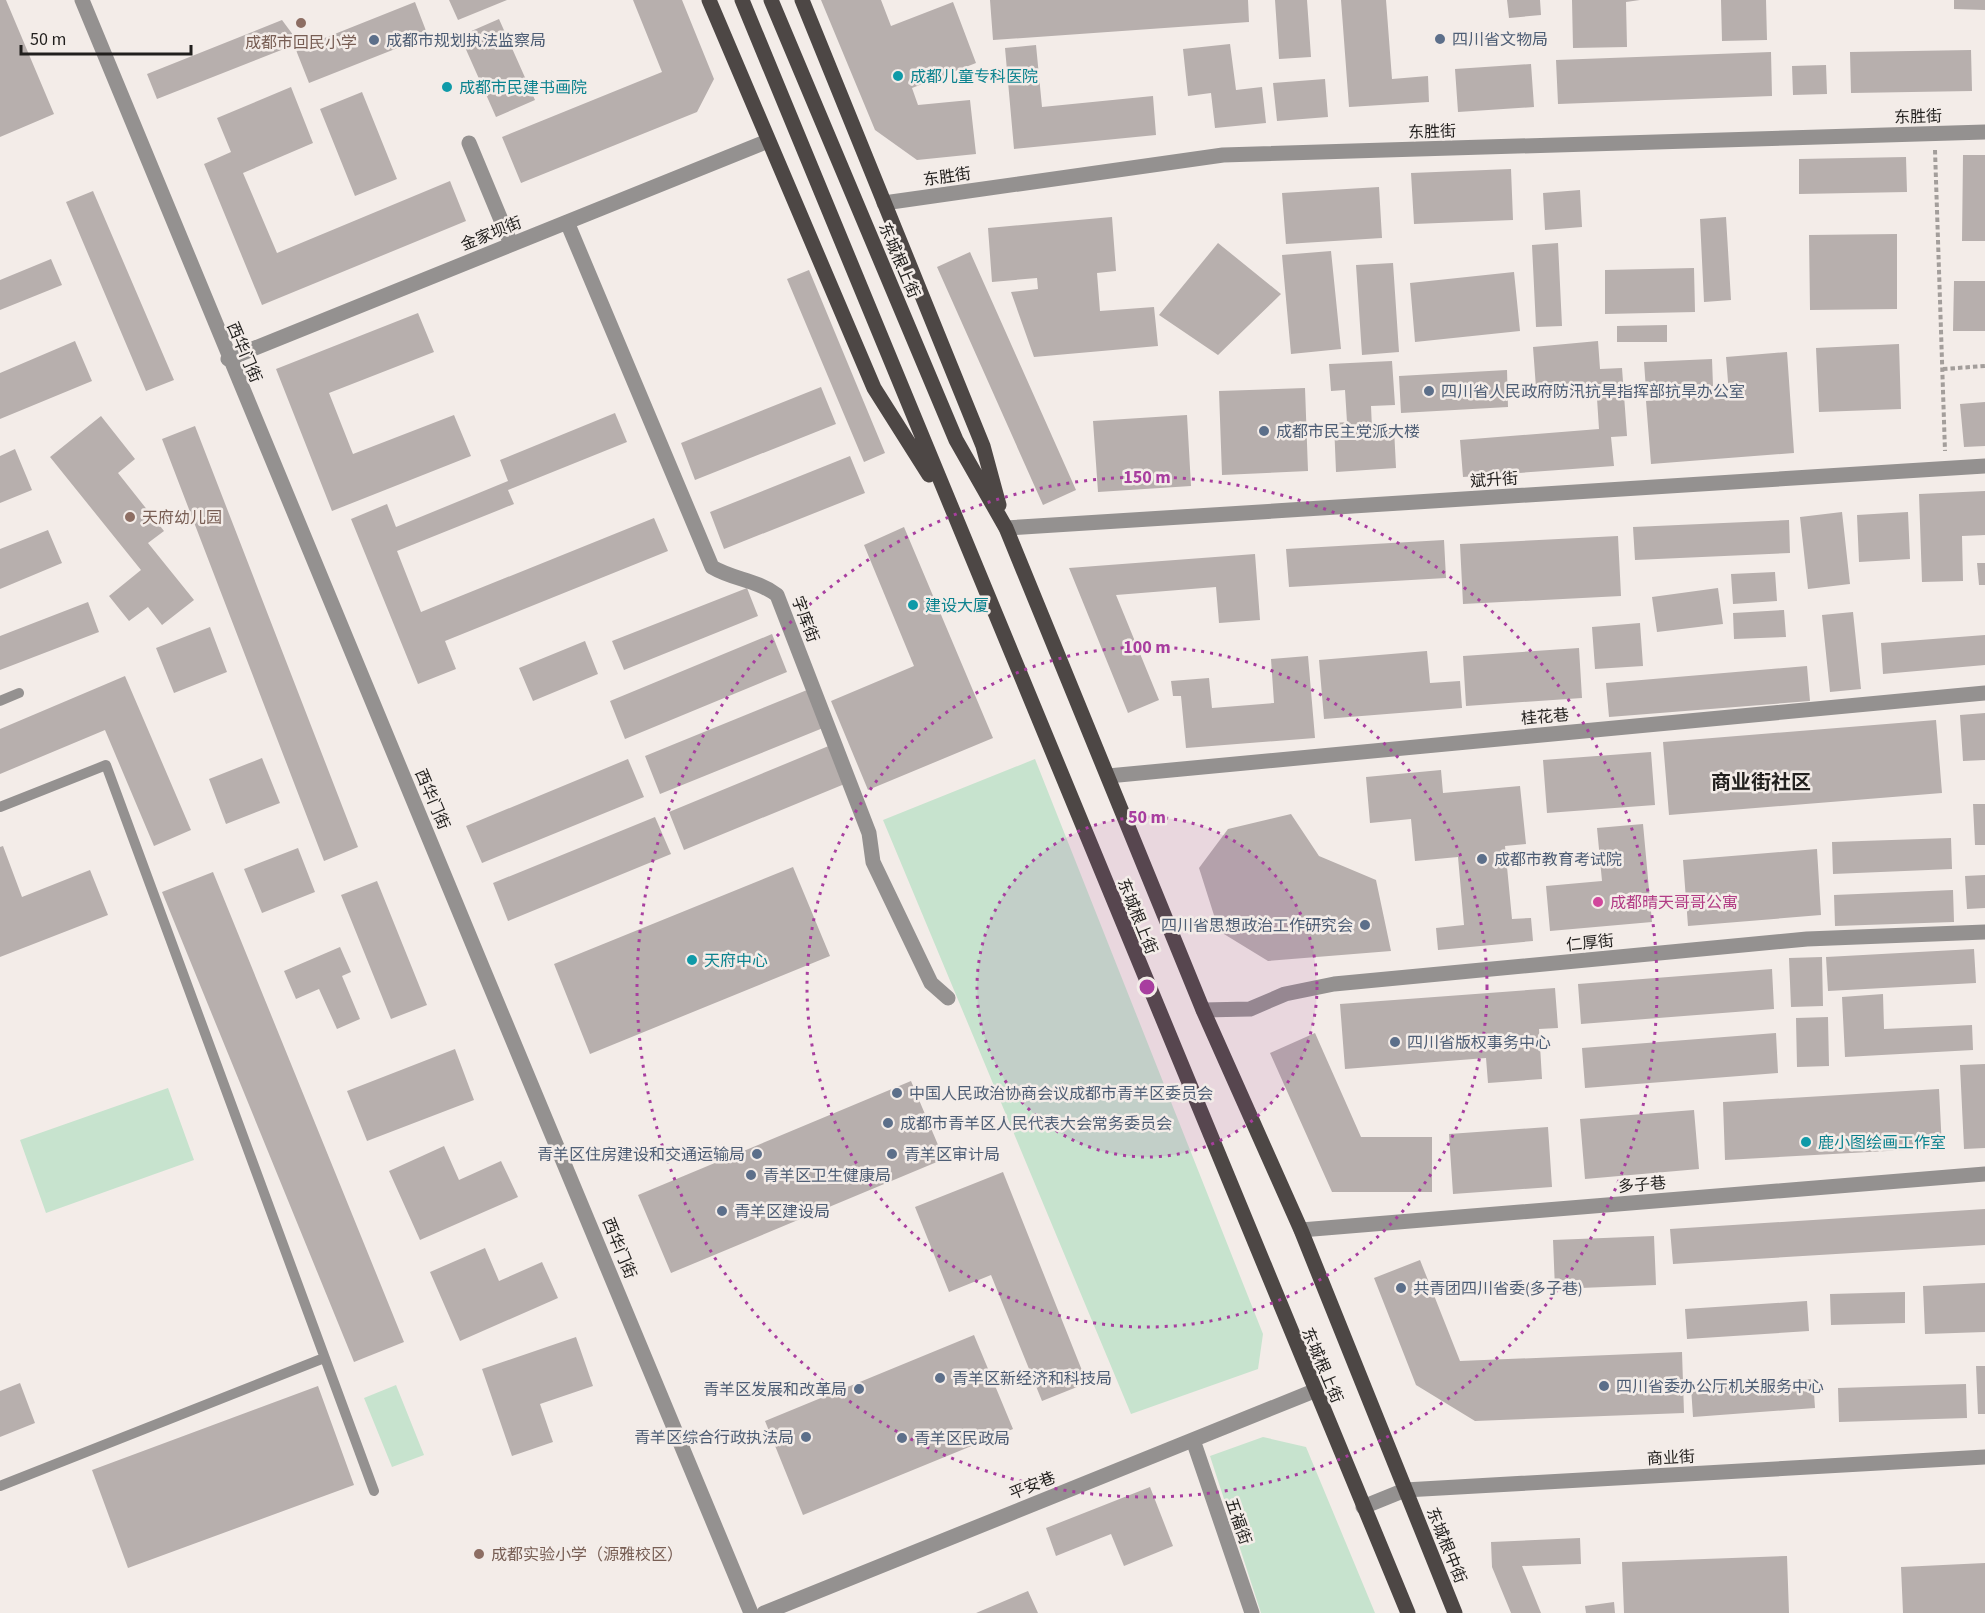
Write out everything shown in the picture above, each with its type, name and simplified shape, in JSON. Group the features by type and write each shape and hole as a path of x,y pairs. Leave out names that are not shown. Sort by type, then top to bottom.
{"main road":[{"name":"东城根上街","path":"709,0 874,388 948,506"},
{"name":"东城根上街","path":"742,0 892,362 948,506 1363,1507"},
{"name":"东城根上街","path":"771,0 956,440 1006,528"},
{"name":"东城根上街","path":"802,0 983,446 1006,528 1203,1010 1301,1230 1405,1490"},
{"name":"东城根中街","path":"1405,1490 1455,1613"},
{"path":"1363,1507 1408,1613"}],"street":[{"name":"西华门街","path":"82,0 228,359 483,965 751,1613"},
{"name":"东胜街","path":"884,204 1223,155 1985,132"},
{"name":"金家坝街","path":"228,359 768,141"},
{"path":"469,143 511,244"},
{"name":"字库街","path":"567,222 712,567 731,578 743,578 761,584 777,595 869,833 873,862 930,983 948,998"},
{"name":"斌升街","path":"1006,528 1985,466"},
{"name":"桂花巷","path":"1108,776 1985,693"},
{"name":"仁厚街","path":"1203,1010 1250,1009 1306,989 1357,982 1807,939 1985,932"},
{"name":"多子巷","path":"1301,1230 1985,1174"},
{"name":"平安巷","path":"764,1613 1314,1391"},
{"name":"五福街","path":"1193,1440 1252,1613"},
{"name":"商业街","path":"1363,1507 1405,1490 1985,1456"}],"lane":[{"path":"0,701 19,693"},
{"path":"0,807 106,765 374,1491"},
{"path":"0,1486 324,1358"}],"path":[{"path":"1935,134 1946,469"},
{"path":"1943,369 1985,366"}],"green space":[{"path":"1035,759 1263,1334 1258,1369 1131,1414 883,820"},
{"path":"168,1088 194,1160 46,1213 20,1140"},
{"path":"396,1385 424,1455 392,1467 364,1398"},
{"path":"1263,1437 1306,1447 1375,1613 1261,1613 1210,1456"}],"building":[{"path":"0,0 6,0 54,114 0,137"},
{"path":"449,0 507,0 458,20"},
{"path":"633,0 682,0 714,79 697,112 521,183 502,137 662,72"},
{"name":"成都儿童专科医院","path":"821,0 881,0 891,26 953,2 976,63 912,88 918,105 970,100 976,154 917,160 875,130"},
{"path":"990,0 1248,0 1249,22 993,40"},
{"path":"1275,0 1307,0 1311,57 1279,59"},
{"path":"1341,0 1386,0 1392,79 1428,76 1429,102 1349,107"},
{"path":"1507,0 1540,0 1541,15 1509,18"},
{"path":"1572,0 1640,0 1626,2 1627,47 1573,48"},
{"path":"1721,0 1766,0 1767,40 1722,41"},
{"path":"1954,0 1985,0 1985,10 1954,9"},
{"path":"415,2 428,36 309,83 294,45 157,99 147,74 282,20 302,47"},
{"path":"499,19 535,100 496,117 460,36"},
{"path":"1230,44 1236,90 1262,87 1266,123 1215,128 1211,93 1188,96 1183,49"},
{"path":"1036,45 1042,107 1153,96 1156,135 1014,149 1005,48"},
{"path":"1971,50 1972,91 1851,93 1850,52"},
{"path":"1771,52 1772,96 1558,104 1556,60"},
{"path":"1531,64 1534,107 1458,112 1455,69"},
{"path":"1826,65 1827,94 1793,95 1792,66"},
{"path":"1325,79 1328,117 1277,121 1273,83"},
{"path":"291,87 313,143 243,173 277,253 450,181 466,221 262,305 204,164 231,152 217,118"},
{"path":"362,92 397,179 355,196 320,109"},
{"path":"1963,155 1985,155 1985,241 1962,241"},
{"path":"1906,157 1907,192 1799,194 1799,159"},
{"path":"1511,169 1513,220 1414,224 1411,173"},
{"path":"1379,187 1382,238 1286,244 1282,193"},
{"path":"1580,190 1582,227 1545,230 1543,193"},
{"path":"93,191 174,380 146,391 66,202"},
{"path":"1112,217 1116,271 1097,273 1100,311 1154,307 1158,346 1034,357 1011,292 1038,289 1037,278 992,282 988,228"},
{"path":"1726,217 1731,300 1704,302 1700,219"},
{"path":"1897,234 1897,309 1810,310 1809,235"},
{"path":"1218,243 1281,294 1218,355 1159,315"},
{"path":"1558,243 1562,326 1536,327 1532,245"},
{"path":"1331,251 1341,349 1291,354 1282,255"},
{"path":"970,252 1076,490 1043,505 937,267"},
{"path":"51,259 62,285 0,310 0,280"},
{"path":"1393,263 1399,352 1362,355 1356,265"},
{"path":"1694,268 1695,312 1605,314 1605,270"},
{"path":"809,270 885,453 864,462 787,279"},
{"path":"1514,272 1520,331 1415,342 1410,283"},
{"path":"1954,281 1985,281 1985,331 1953,331"},
{"path":"418,313 434,352 329,393 353,454 454,415 471,456 332,511 276,369"},
{"path":"1667,325 1667,342 1617,342 1617,326"},
{"path":"75,341 92,381 0,419 0,373"},
{"path":"1598,341 1600,369 1622,368 1627,436 1611,437 1614,466 1463,477 1460,440 1599,429 1596,383 1536,388 1533,347"},
{"path":"1899,344 1901,409 1819,412 1816,348"},
{"path":"1787,352 1794,453 1651,464 1646,401 1729,394 1726,357"},
{"path":"1712,359 1713,386 1646,390 1644,362"},
{"path":"1392,361 1395,405 1371,406 1372,429 1394,428 1396,468 1336,472 1334,423 1347,422 1345,390 1331,391 1329,364"},
{"path":"1507,370 1508,407 1401,413 1399,376"},
{"path":"821,387 836,424 695,480 681,443"},
{"name":"成都市民主党派大楼","path":"1305,388 1308,471 1222,475 1219,391"},
{"path":"1985,402 1985,446 1964,447 1960,404"},
{"path":"615,413 627,442 508,490 514,504 397,551 421,612 654,518 668,551 445,641 456,669 418,684 351,519 387,504 396,527 508,481 500,460"},
{"path":"1187,415 1191,486 1098,492 1093,421"},
{"path":"101,416 135,459 118,473 164,531 148,543 194,600 162,625 148,607 129,621 109,596 141,570 50,457"},
{"path":"195,426 358,847 324,861 162,439"},
{"path":"15,449 32,490 0,503 0,456"},
{"path":"850,456 865,493 724,549 710,512"},
{"path":"1985,491 1985,535 1962,536 1963,581 1922,582 1919,494"},
{"path":"1842,512 1850,584 1808,589 1800,517"},
{"path":"1908,512 1910,559 1859,562 1857,515"},
{"path":"1789,520 1790,553 1635,560 1633,527"},
{"name":"建设大厦","path":"904,527 993,738 868,790 831,701 914,666 864,545"},
{"path":"48,530 62,563 0,589 0,549"},
{"path":"1618,536 1621,596 1463,604 1460,544"},
{"path":"1444,540 1446,578 1289,587 1286,549"},
{"path":"1255,554 1260,620 1219,623 1216,587 1116,595 1159,700 1128,713 1069,568"},
{"path":"1977,563 1985,563 1985,585 1979,585"},
{"path":"1775,572 1777,601 1733,604 1731,574"},
{"path":"747,588 758,616 624,670 612,641"},
{"path":"1718,588 1723,624 1657,632 1652,597"},
{"path":"88,602 99,632 0,670 0,636"},
{"path":"1784,610 1786,637 1734,639 1733,613"},
{"path":"1853,612 1861,689 1830,692 1822,615"},
{"path":"1640,623 1643,666 1595,669 1592,627"},
{"path":"210,627 227,672 174,693 156,648"},
{"path":"772,634 787,672 625,739 610,701"},
{"path":"1985,635 1985,665 1883,674 1881,643"},
{"path":"585,641 598,674 533,701 519,668"},
{"path":"1579,648 1582,698 1466,706 1463,656"},
{"path":"1427,651 1430,683 1460,681 1462,708 1324,719 1319,660"},
{"path":"1308,656 1315,738 1186,748 1181,696 1173,696 1171,681 1209,678 1212,708 1274,703 1271,659"},
{"path":"1807,666 1810,701 1609,717 1606,683"},
{"path":"125,676 191,830 154,846 105,730 0,774 0,729"},
{"path":"807,690 823,728 660,794 645,756"},
{"path":"1985,713 1985,760 1963,761 1960,715"},
{"path":"1936,720 1942,793 1669,815 1663,742"},
{"path":"831,745 847,783 684,850 669,812"},
{"path":"1651,752 1655,805 1547,813 1543,760"},
{"path":"262,758 280,803 226,824 209,779"},
{"path":"628,759 644,797 482,863 466,826"},
{"name":"成都市教育考试院","path":"1441,770 1443,793 1520,786 1526,844 1505,846 1512,919 1531,918 1533,941 1438,950 1436,928 1464,925 1458,857 1415,861 1411,819 1370,823 1366,777"},
{"path":"1973,804 1985,804 1985,845 1975,845"},
{"path":"1291,814 1319,856 1376,880 1391,951 1268,961 1219,931 1199,868 1228,829"},
{"path":"655,817 671,854 508,921 493,883"},
{"path":"1643,824 1652,922 1550,931 1546,886 1602,881 1597,828"},
{"path":"1951,838 1952,869 1833,874 1832,842"},
{"path":"3,846 22,897 90,870 108,915 0,957 0,847"},
{"path":"298,848 315,892 262,913 244,869"},
{"path":"1817,849 1821,915 1688,926 1683,860"},
{"name":"天府中心","path":"793,867 830,956 590,1054 554,964"},
{"path":"213,872 404,1342 354,1362 162,892"},
{"path":"1985,875 1985,908 1967,909 1965,876"},
{"path":"377,881 427,1005 391,1019 341,895"},
{"path":"1953,890 1954,922 1835,926 1834,895"},
{"path":"340,947 351,972 342,976 360,1019 337,1029 319,989 296,999 284,971"},
{"path":"1974,949 1976,983 1828,991 1826,957"},
{"path":"1822,957 1823,1006 1791,1007 1789,958"},
{"path":"1772,969 1774,1009 1581,1024 1578,984"},
{"path":"1555,988 1558,1028 1539,1029 1542,1079 1488,1083 1486,1058 1345,1069 1340,1004"},
{"path":"1883,994 1884,1029 1972,1025 1973,1050 1845,1057 1842,997"},
{"path":"1828,1017 1829,1066 1797,1067 1796,1018"},
{"path":"1315,1033 1361,1137 1432,1137 1432,1192 1332,1192 1270,1053"},
{"path":"1776,1033 1778,1073 1585,1088 1582,1048"},
{"path":"455,1049 474,1100 367,1141 347,1091"},
{"path":"1985,1064 1985,1148 1964,1149 1960,1065"},
{"path":"911,1081 944,1159 671,1273 638,1195"},
{"path":"1939,1089 1942,1148 1725,1160 1723,1102"},
{"path":"1694,1110 1699,1169 1585,1179 1580,1119"},
{"path":"1548,1127 1552,1187 1453,1194 1449,1134"},
{"path":"444,1146 459,1180 501,1161 518,1197 420,1240 389,1171"},
{"path":"1003,1172 1087,1383 1042,1401 991,1275 949,1292 915,1207"},
{"path":"1985,1209 1985,1245 1673,1264 1670,1229"},
{"path":"1654,1236 1656,1285 1555,1289 1553,1240"},
{"path":"485,1248 499,1281 542,1262 558,1298 460,1341 430,1272"},
{"path":"1420,1260 1460,1361 1682,1352 1684,1413 1475,1421 1416,1385 1374,1278"},
{"path":"1985,1283 1985,1332 1925,1334 1923,1286"},
{"path":"1905,1292 1905,1323 1831,1325 1830,1294"},
{"path":"1807,1301 1809,1331 1687,1339 1685,1309"},
{"path":"974,1335 1013,1429 803,1515 765,1421"},
{"path":"576,1337 593,1386 540,1404 553,1442 512,1456 482,1369"},
{"path":"1976,1366 1985,1366 1985,1414 1978,1414"},
{"path":"1813,1379 1815,1408 1693,1417 1691,1387"},
{"path":"20,1383 35,1423 0,1437 0,1391"},
{"path":"1966,1384 1967,1418 1839,1422 1838,1388"},
{"path":"318,1386 354,1485 128,1568 92,1470"},
{"path":"1150,1487 1173,1546 1124,1566 1111,1534 1056,1556 1046,1528"},
{"path":"1580,1538 1581,1564 1522,1566 1541,1613 1511,1613 1492,1567 1491,1542"},
{"path":"1787,1556 1789,1613 1624,1613 1622,1562"},
{"path":"1985,1563 1985,1613 1903,1613 1901,1567"},
{"path":"1028,1591 1038,1613 976,1613"},
{"path":"1614,1602 1615,1613 1586,1613 1585,1606"}],"place":[{"name":"成都市回民小学","path":"301,23"},
{"name":"四川省文物局","path":"1440,39"},
{"name":"成都市规划执法监察局","path":"374,40"},
{"name":"成都儿童专科医院","path":"898,76"},
{"name":"成都市民建书画院","path":"447,87"},
{"name":"四川省人民政府防汛抗旱指挥部抗旱办公室","path":"1429,391"},
{"name":"成都市民主党派大楼","path":"1264,431"},
{"name":"天府幼儿园","path":"130,517"},
{"name":"建设大厦","path":"913,605"},
{"name":"成都市教育考试院","path":"1482,859"},
{"name":"成都晴天哥哥公寓","path":"1598,902"},
{"name":"四川省思想政治工作研究会","path":"1365,925"},
{"name":"天府中心","path":"692,960"},
{"name":"四川省版权事务中心","path":"1395,1042"},
{"name":"中国人民政治协商会议成都市青羊区委员会","path":"897,1093"},
{"name":"成都市青羊区人民代表大会常务委员会","path":"888,1123"},
{"name":"鹿小图绘画工作室","path":"1806,1142"},
{"name":"青羊区住房建设和交通运输局","path":"757,1154"},
{"name":"青羊区审计局","path":"892,1154"},
{"name":"青羊区卫生健康局","path":"751,1175"},
{"name":"青羊区建设局","path":"722,1211"},
{"name":"共青团四川省委(多子巷)","path":"1401,1288"},
{"name":"青羊区新经济和科技局","path":"940,1378"},
{"name":"四川省委办公厅机关服务中心","path":"1604,1386"},
{"name":"青羊区发展和改革局","path":"859,1389"},
{"name":"青羊区综合行政执法局","path":"806,1437"},
{"name":"青羊区民政局","path":"902,1438"},
{"name":"成都实验小学（源雅校区）","path":"479,1554"}],"district":[{"name":"商业街社区","path":"1761,782"}]}
